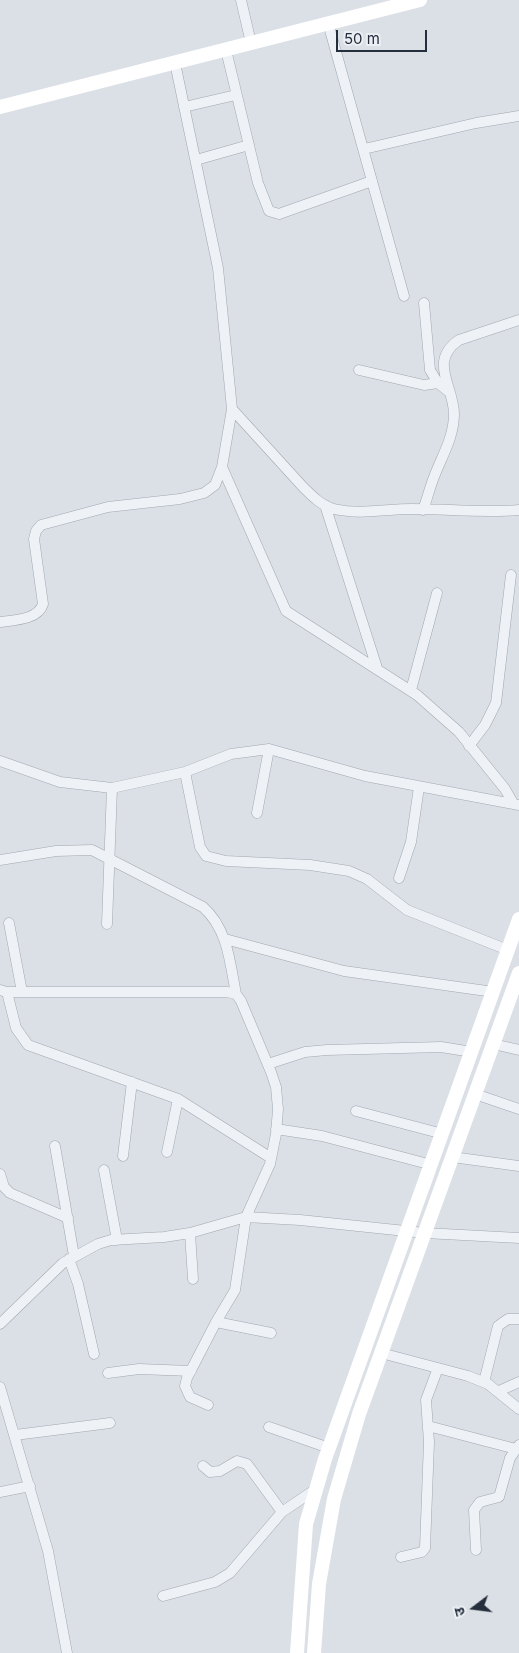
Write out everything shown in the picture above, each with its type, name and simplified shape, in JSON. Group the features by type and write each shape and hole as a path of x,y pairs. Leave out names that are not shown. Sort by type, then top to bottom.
{"main road":[{"path":"0,105 175,63 420,0"},
{"path":"297,1653 306,1524 316,1489 329,1448 519,919"},
{"path":"314,1653 319,1584 334,1499 359,1414 475,1094 515,996 519,973"}],"street":[{"path":"241,0 251,43"},
{"path":"328,23 404,296"},
{"path":"226,50 264,202 269,211 274,214 372,181"},
{"path":"0,622 33,616 42,609 43,604 34,539 36,531 41,525 108,507 180,499 204,493 216,485 222,467 232,409 218,268 175,63"},
{"path":"184,107 236,95"},
{"path":"364,149 476,123 519,116"},
{"path":"196,160 249,144"},
{"path":"424,304 428,364 438,383 448,391"},
{"path":"423,510 453,426 453,404 448,391 443,363 451,345 459,340 519,320"},
{"path":"359,370 424,385 438,383"},
{"path":"232,409 303,487 325,505 352,511 423,510 475,513 519,510"},
{"path":"222,467 286,611 411,690 459,732 516,804"},
{"path":"325,505 377,668"},
{"path":"469,746 485,725 496,703 511,575"},
{"path":"411,690 437,593"},
{"path":"0,761 60,782 112,788 185,772 231,754 269,749 365,776 419,788 516,804"},
{"path":"257,813 269,749"},
{"path":"185,772 200,847 206,856 226,861 310,865 349,872 366,879 408,910 508,950"},
{"path":"107,924 112,788"},
{"path":"399,878 411,842 419,788"},
{"path":"0,860 81,849 92,850 203,907 211,914 225,940 236,994 248,1014 276,1087 276,1129 271,1158 246,1217 235,1290 216,1322 191,1370 185,1386 186,1392 190,1397 208,1405"},
{"path":"9,922 22,992"},
{"path":"225,940 344,970 494,992"},
{"path":"236,994 227,992 4,991 16,1028 28,1045 178,1099 271,1158"},
{"path":"494,1044 519,1050"},
{"path":"268,1064 295,1054 320,1051 441,1047 472,1052"},
{"path":"123,1156 132,1082"},
{"path":"475,1094 519,1109"},
{"path":"167,1152 178,1099"},
{"path":"356,1111 443,1134"},
{"path":"276,1129 322,1136 432,1165"},
{"path":"55,1146 68,1218 72,1258 94,1354"},
{"path":"452,1157 519,1166"},
{"path":"104,1170 117,1240"},
{"path":"0,1174 4,1187 10,1193 68,1218"},
{"path":"0,1324 72,1258 98,1244 117,1240 190,1233 246,1217 300,1220 425,1233 519,1238"},
{"path":"190,1233 193,1279"},
{"path":"484,1382 498,1326 508,1319 519,1319"},
{"path":"216,1322 270,1333"},
{"path":"381,1353 484,1382 499,1391 519,1409"},
{"path":"401,1557 422,1552 425,1548 428,1426 426,1400 438,1368"},
{"path":"108,1373 139,1370 191,1370"},
{"path":"499,1391 519,1382"},
{"path":"0,1387 48,1550 66,1653"},
{"path":"15,1436 110,1423"},
{"path":"428,1426 517,1447 510,1458 498,1497 480,1502 474,1510 476,1550"},
{"path":"269,1427 329,1448"},
{"path":"203,1466 210,1472 220,1471 237,1461 247,1464 282,1512"},
{"path":"0,1492 30,1486"},
{"path":"163,1596 214,1582 230,1573 282,1512 316,1489"}]}
